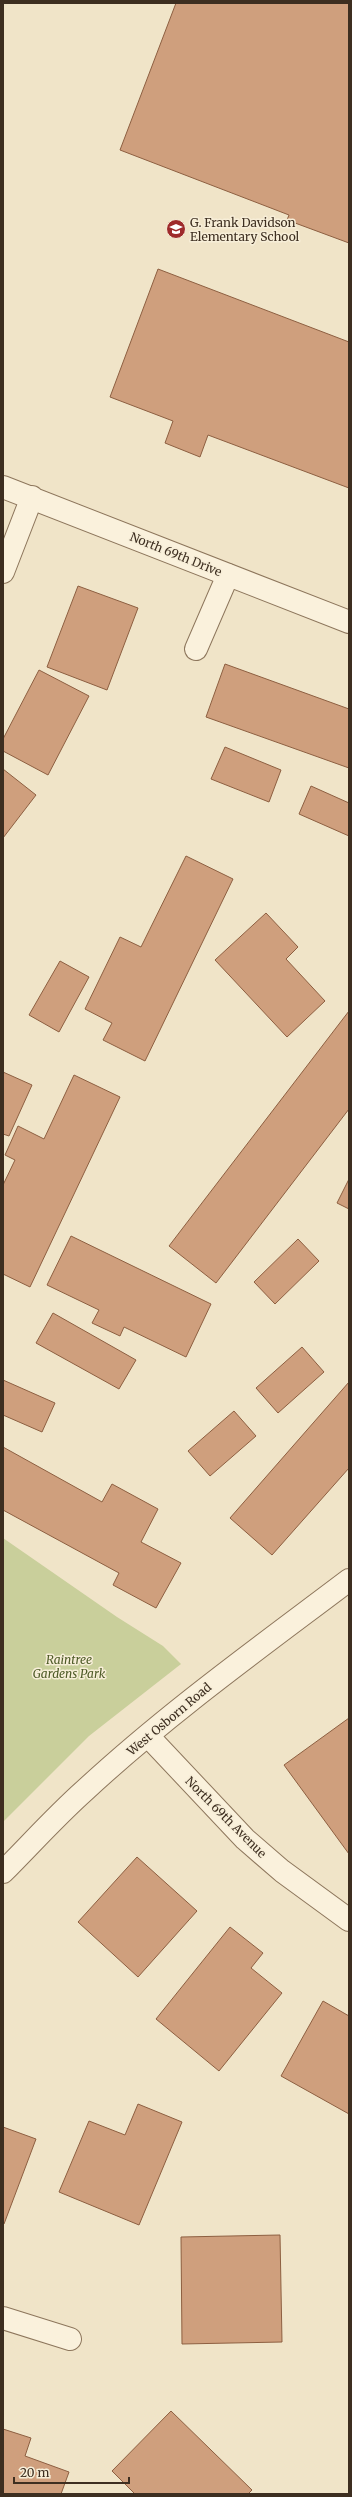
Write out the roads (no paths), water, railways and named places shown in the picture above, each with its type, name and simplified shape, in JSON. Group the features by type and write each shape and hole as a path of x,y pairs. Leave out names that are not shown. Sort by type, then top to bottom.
{"street":[{"name":"North 69th Drive","path":"3,487 32,497 349,622"},
{"path":"3,572 32,497"},
{"path":"196,649 228,575"},
{"name":"West Osborn Road","path":"3,1872 84,1791 148,1736 204,1689 349,1580"},
{"name":"North 69th Avenue","path":"148,1736 245,1839 282,1871 349,1920"},
{"path":"3,2318 70,2339"}],"place":[{"name":"G. Frank Davidson Elementary School","path":"176,229"}],"park label":[{"name":"Raintree Gardens Park","path":"69,1666"}]}
